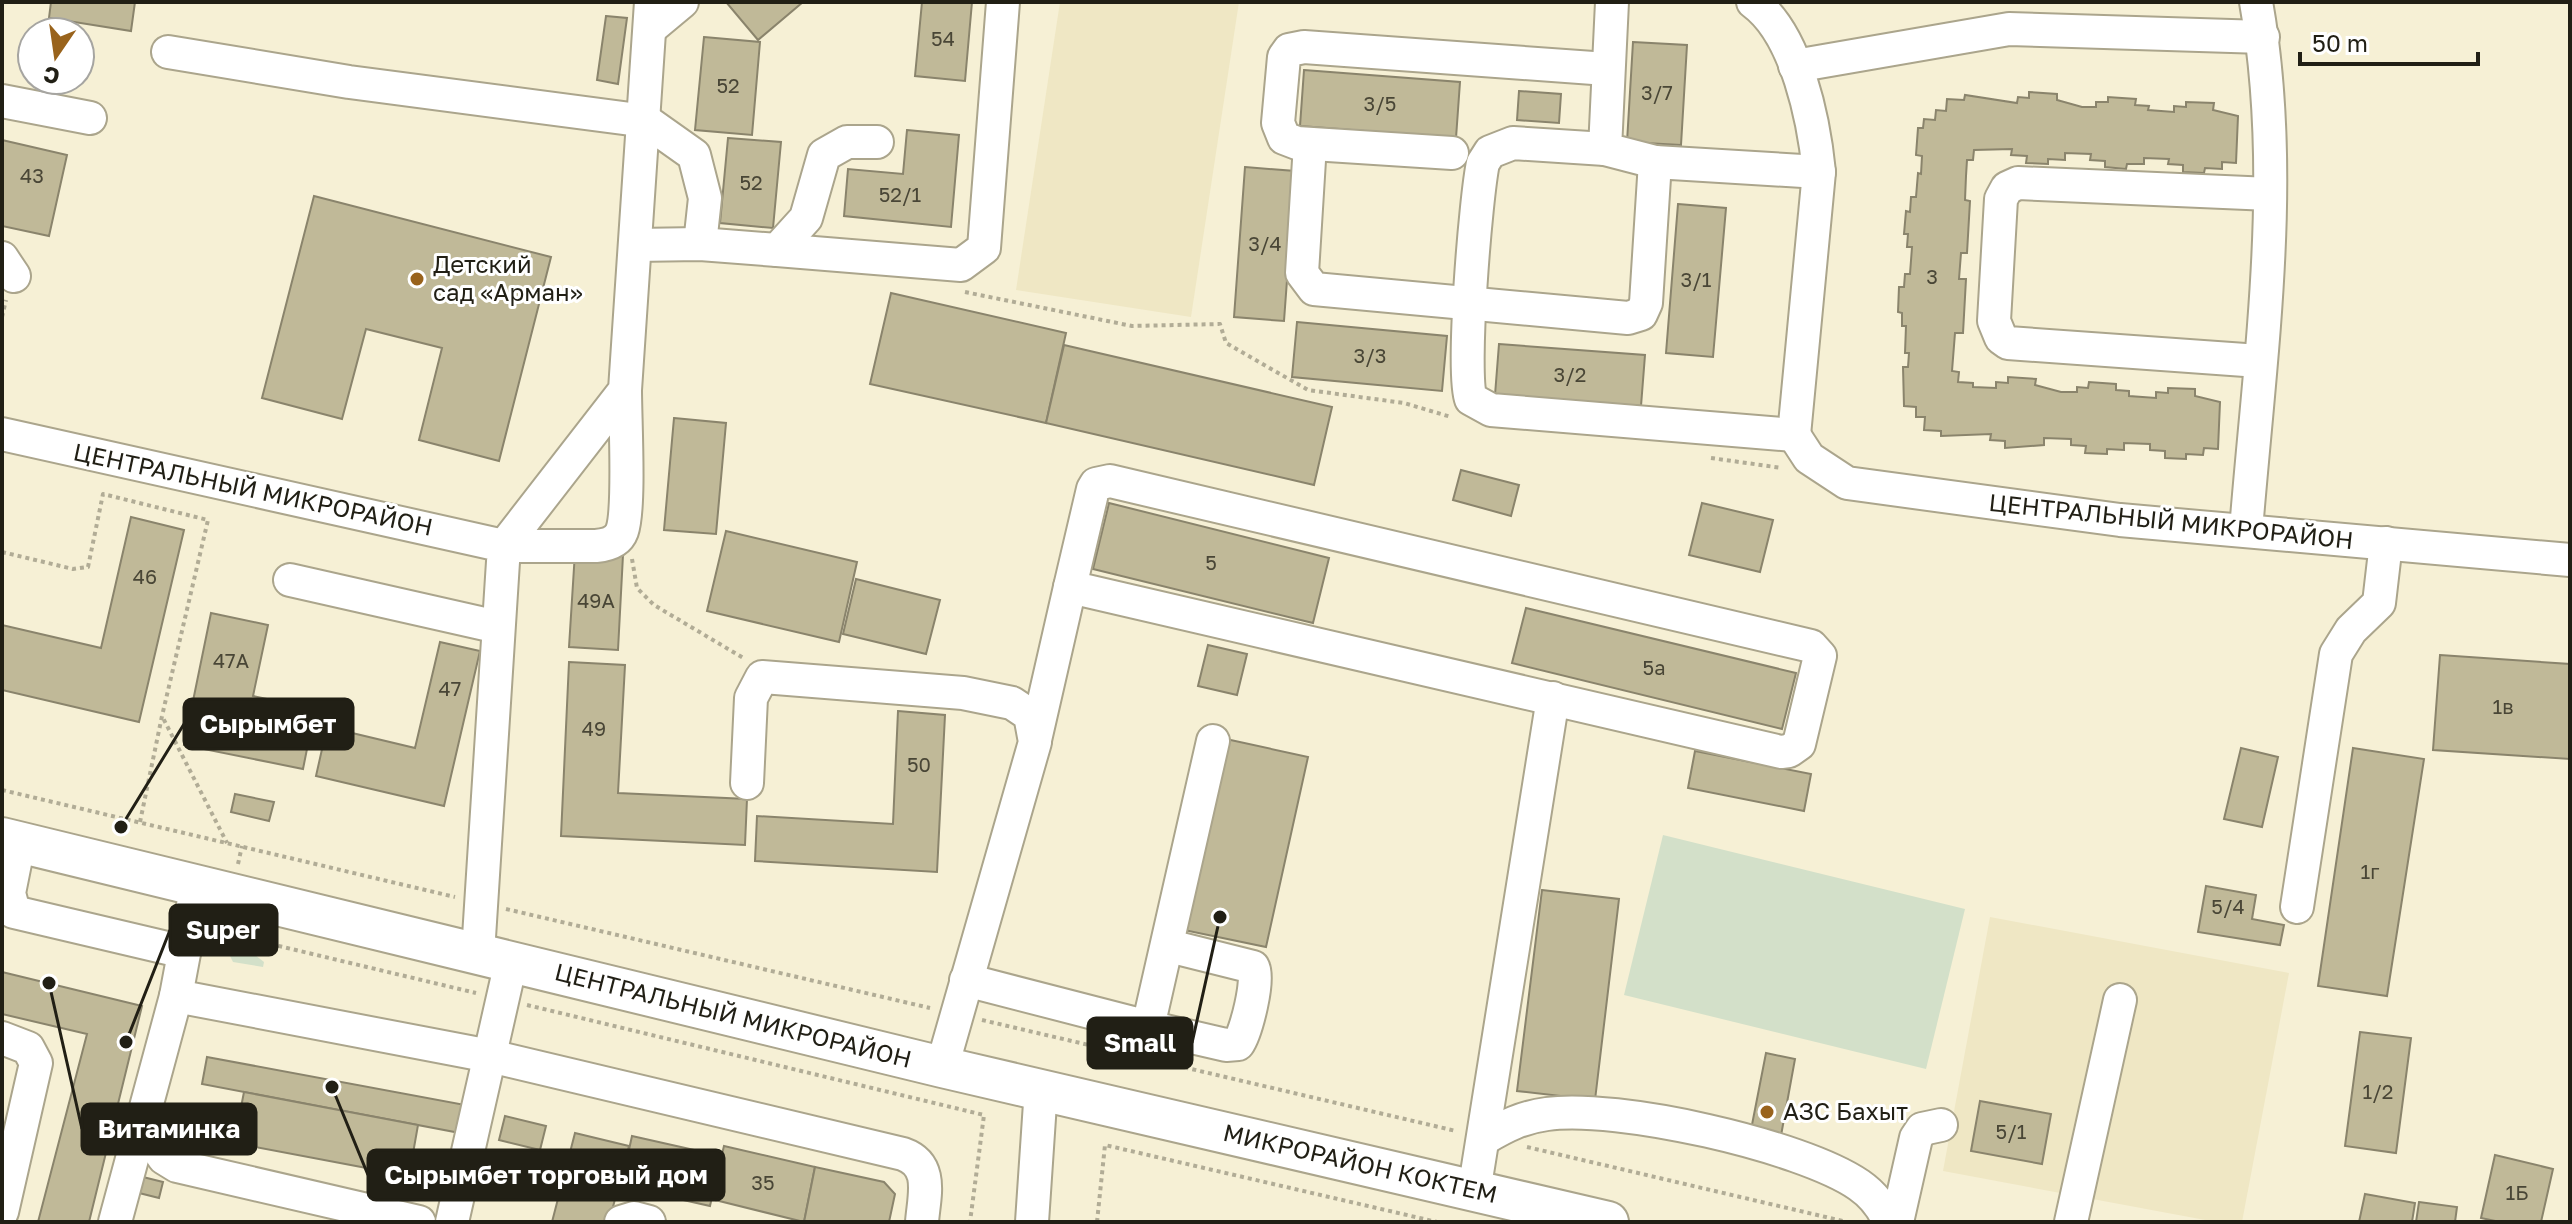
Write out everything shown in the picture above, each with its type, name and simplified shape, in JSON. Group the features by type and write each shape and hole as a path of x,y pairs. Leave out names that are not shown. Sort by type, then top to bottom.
{"main road":[{"name":"ЦЕНТРАЛЬНЫЙ МИКРОРАЙОН","path":"11,840 942,1067 986,1096 1041,1088"},
{"name":"МИКРОРАЙОН КОКТЕМ","path":"1041,1088 1608,1222"}],"street":[{"path":"622,531 625,390 651,15 682,2"},
{"path":"635,245 700,244 961,265 984,248 1003,2"},
{"path":"1605,149 1612,2"},
{"path":"2246,530 2270,194 2263,37 2256,2"},
{"path":"1766,5 1795,66 1815,138 1819,172 1794,435 1476,405 1468,391 1471,306 1480,177 1490,152 1513,143 1605,149 1655,162 1819,172"},
{"path":"1795,66 2009,29 2263,37"},
{"path":"1452,153 1290,141 1279,131 1280,67 1284,57 1296,48 1607,69"},
{"path":"168,52 349,82 646,121 694,155 705,198 700,244"},
{"path":"2,101 90,118"},
{"path":"777,250 806,218 824,155 847,142 877,142"},
{"path":"1310,144 1302,273 1308,285 1321,292 1628,318 1641,314 1646,303 1655,162"},
{"path":"2259,361 2008,343 1995,330 1994,321 2001,199 2007,188 2018,183 2270,194"},
{"path":"452,1222 490,1056 498,627 504,546 625,390"},
{"name":"ЦЕНТРАЛЬНЫЙ МИКРОРАЙОН","path":"2,434 504,546 608,545 622,531"},
{"name":"ЦЕНТРАЛЬНЫЙ МИКРОРАЙОН","path":"1794,435 1809,458 1828,474 1847,483 1961,501 2570,560"},
{"path":"942,1067 1035,742 1070,587 1093,489 1096,484 1110,481 1811,646 1820,656 1801,739 1789,751 1070,587"},
{"path":"2297,907 2336,654 2351,630 2379,603 2386,543"},
{"path":"290,580 498,627"},
{"path":"747,783 752,689 762,677 771,675 963,693 1004,701 1030,715 1035,742"},
{"path":"1474,1192 1553,698"},
{"path":"1148,1027 1169,946 1213,741"},
{"path":"11,840 8,900 14,912 184,952"},
{"path":"115,1222 139,1122 176,996 197,884"},
{"path":"966,980 1148,1027 1226,1045 1238,1044 1243,1035 1256,977 1253,967 1169,946"},
{"path":"176,996 490,1056 913,1157 920,1162 925,1180 922,1222"},
{"path":"2071,1222 2120,1000"},
{"path":"2,1038 28,1048 36,1063 2,1212"},
{"path":"1032,1222 1041,1088"},
{"path":"1485,1138 1505,1126 1549,1113 1619,1117 1700,1132 1788,1155 1858,1184 1873,1198 1889,1222"},
{"path":"139,1122 164,1158 177,1166 419,1222"},
{"path":"1897,1222 1916,1138 1922,1129 1941,1125"},
{"path":"621,1222 634,1218 649,1222"}],"path":[{"path":"958,290 1132,326 1220,324 1226,343 1308,390 1404,403 1461,420"},
{"path":"1710,458 1828,474"},
{"path":"2,552 73,569 88,567 103,494 208,520 140,822"},
{"path":"622,531 637,588 654,605 704,632 771,675"},
{"path":"162,716 227,843"},
{"path":"999,1024 1847,1222"},
{"path":"970,1222 986,1096"},
{"path":"1097,1222 1105,1145 1437,1222"}],"shaded area":[{"path":"1060,2 1239,2 1191,317 1016,290"},
{"path":"1990,917 2289,973 2242,1222 2216,1222 1943,1171"}],"green space":[{"path":"1663,835 1965,909 1926,1069 1624,995"},
{"path":"224,944 247,949 264,962 263,967 233,962"}],"building":[{"path":"51,2 135,2 131,31 96,25 96,16 49,16"},
{"path":"726,2 803,2 758,40"},
{"path":"922,2 972,2 965,81 915,76"},
{"path":"606,16 627,18 618,84 597,80"},
{"path":"704,37 760,42 752,135 695,130"},
{"path":"1633,42 1687,45 1681,145 1627,142"},
{"path":"1304,70 1460,82 1456,138 1300,126"},
{"path":"1519,91 1561,94 1559,123 1517,120"},
{"path":"2029,92 2057,94 2057,100 2082,107 2096,107 2096,102 2108,102 2108,97 2136,99 2135,105 2149,106 2148,110 2174,112 2174,106 2186,107 2186,102 2214,103 2213,110 2238,116 2236,163 2222,162 2222,169 2205,168 2204,173 2183,172 2183,165 2168,164 2169,159 2144,158 2144,164 2127,164 2126,169 2105,167 2105,161 2090,160 2091,154 2065,153 2065,160 2048,159 2048,164 2026,163 2027,156 2011,155 2012,149 1974,150 1973,160 1967,160 1965,200 1970,201 1967,253 1961,253 1959,279 1966,279 1963,333 1955,333 1952,371 1959,372 1958,382 1973,383 1973,387 1996,388 1996,382 2008,383 2008,377 2036,379 2035,385 2061,392 2077,392 2077,387 2088,388 2089,382 2116,384 2116,390 2129,391 2129,396 2156,398 2156,392 2168,393 2168,388 2195,389 2195,396 2220,402 2218,449 2204,448 2203,455 2186,454 2186,459 2165,458 2165,451 2150,450 2150,444 2124,443 2124,450 2107,449 2107,454 2085,453 2086,446 2071,445 2071,439 2044,438 2044,445 2005,448 2005,441 1990,440 1991,434 1941,436 1941,431 1924,430 1925,417 1916,417 1916,407 1904,406 1903,367 1908,367 1909,353 1905,353 1906,326 1902,326 1902,313 1898,312 1899,287 1904,287 1905,274 1910,274 1912,247 1907,247 1908,234 1904,234 1906,211 1910,212 1911,197 1916,197 1918,173 1921,174 1922,156 1916,155 1918,128 1923,128 1924,119 1935,120 1936,110 1946,111 1947,99 1964,100 1965,95 2017,103 2018,97 2029,98"},
{"path":"907,130 959,135 951,227 844,216 848,169 903,174"},
{"path":"728,138 781,142 773,228 720,223"},
{"path":"2,140 67,155 49,236 2,226"},
{"path":"1245,167 1295,171 1284,321 1234,317"},
{"path":"314,196 551,257 499,461 419,440 442,348 366,329 342,419 262,398"},
{"path":"1678,204 1726,208 1713,357 1666,353"},
{"path":"891,293 1066,333 1046,423 870,384"},
{"path":"1297,322 1447,336 1442,391 1292,377"},
{"path":"1499,344 1645,355 1641,406 1495,395"},
{"path":"1064,345 1332,407 1314,485 1046,423"},
{"path":"674,418 726,423 716,534 664,530"},
{"path":"1461,470 1519,485 1511,516 1453,500"},
{"path":"1109,503 1329,558 1313,623 1093,569"},
{"path":"1702,503 1773,520 1760,572 1689,555"},
{"path":"131,517 184,530 139,722 2,690 2,625 101,648"},
{"path":"726,531 857,562 839,642 707,611"},
{"path":"575,552 623,555 618,650 569,647"},
{"path":"856,579 940,600 926,654 843,634"},
{"path":"1526,608 1796,673 1782,729 1512,663"},
{"path":"211,613 268,625 253,696 315,709 303,769 184,745"},
{"path":"440,642 480,651 444,806 316,776 327,727 415,748"},
{"path":"1208,645 1247,654 1237,695 1198,686"},
{"path":"2440,655 2570,664 2570,759 2433,750"},
{"path":"569,662 625,665 618,793 747,799 745,845 561,836"},
{"path":"898,711 945,715 937,872 755,861 757,816 893,824"},
{"path":"1226,739 1308,757 1266,947 1184,930"},
{"path":"2241,748 2278,757 2262,827 2224,819"},
{"path":"2353,748 2424,759 2387,996 2318,986"},
{"path":"1695,751 1811,774 1804,811 1688,788"},
{"path":"235,794 274,802 269,821 231,812"},
{"path":"2206,886 2256,895 2252,919 2284,925 2280,945 2198,932"},
{"path":"1542,890 1619,899 1595,1100 1517,1091"},
{"path":"2,972 142,1006 89,1222 38,1222 87,1034 2,1014"},
{"path":"2360,1032 2411,1038 2396,1153 2345,1146"},
{"path":"1766,1053 1795,1059 1780,1141 1750,1135"},
{"path":"207,1057 465,1105 460,1133 202,1084"},
{"path":"244,1092 418,1125 409,1176 234,1143"},
{"path":"1980,1101 2051,1114 2042,1164 1971,1151"},
{"path":"505,1116 546,1126 540,1150 499,1140"},
{"path":"575,1133 629,1146 609,1222 552,1222"},
{"path":"632,1136 721,1156 710,1206 621,1186"},
{"path":"724,1146 815,1167 804,1222 711,1199"},
{"path":"2495,1155 2553,1169 2541,1222 2500,1222 2481,1218"},
{"path":"815,1167 884,1182 895,1194 889,1222 804,1222"},
{"path":"135,1175 163,1182 159,1198 131,1191"},
{"path":"2365,1194 2415,1203 2412,1222 2359,1222"},
{"path":"2419,1202 2457,1207 2455,1222 2416,1222"}],"place":[{"name":"Детский сад «Арман»","path":"417,279"},
{"name":"Сырымбет","path":"121,827"},
{"name":"Small","path":"1220,917"},
{"name":"Витаминка","path":"49,983"},
{"name":"Super","path":"126,1042"},
{"name":"Сырымбет торговый дом","path":"332,1087"},
{"name":"АЗС Бахыт","path":"1767,1112"}]}
